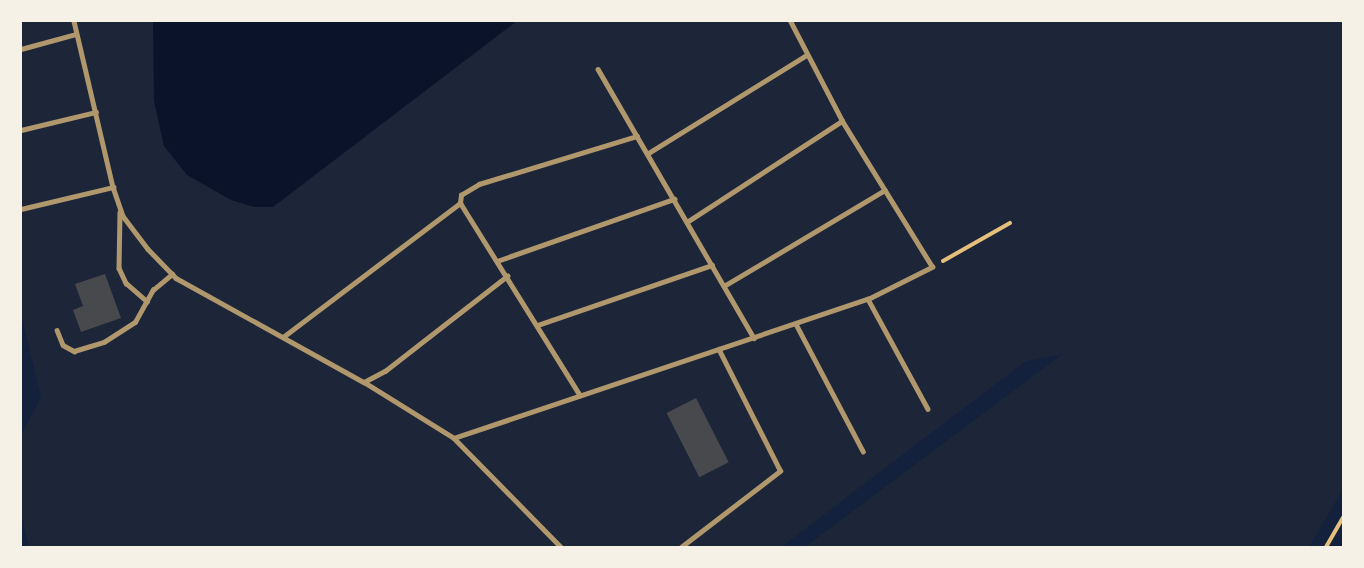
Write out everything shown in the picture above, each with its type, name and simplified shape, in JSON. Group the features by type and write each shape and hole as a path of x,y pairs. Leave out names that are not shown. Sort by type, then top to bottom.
{"lane":[{"path":"74,21 113,187 121,209 148,249 172,274 226,309 283,337 364,382 454,438 561,547"},
{"path":"454,438 868,299 932,267 842,122 805,56 790,21"},
{"path":"21,49 76,34"},
{"path":"647,154 805,56"},
{"path":"598,69 754,338"},
{"path":"21,130 96,112"},
{"path":"687,222 842,122"},
{"path":"580,396 538,325 460,203 461,195 479,184 637,136"},
{"path":"21,209 113,187"},
{"path":"724,286 885,190"},
{"path":"497,261 674,199"},
{"path":"283,337 460,203"},
{"path":"121,209 119,268 126,283 147,301"},
{"path":"538,325 712,265"},
{"path":"57,330 63,345 74,351 86,350 124,332 153,290 172,274"},
{"path":"364,382 385,371 507,276"},
{"path":"868,299 928,409"},
{"path":"796,324 864,451"},
{"path":"681,547 780,471 719,350"}],"path":[{"path":"932,267 1010,223"},
{"path":"1326,547 1343,517"}],"shaded area":[{"path":"21,21 1343,21 1343,489 1309,547 805,547 1063,354 1026,361 781,547 29,547 21,512 21,435 41,397 21,314"},
{"path":"153,21 517,21 273,207 254,207 231,200 187,175 164,146 154,101"}],"building":[{"path":"105,274 121,318 81,332 73,310 83,306 75,284"},
{"path":"696,398 729,462 699,477 667,413"}]}
